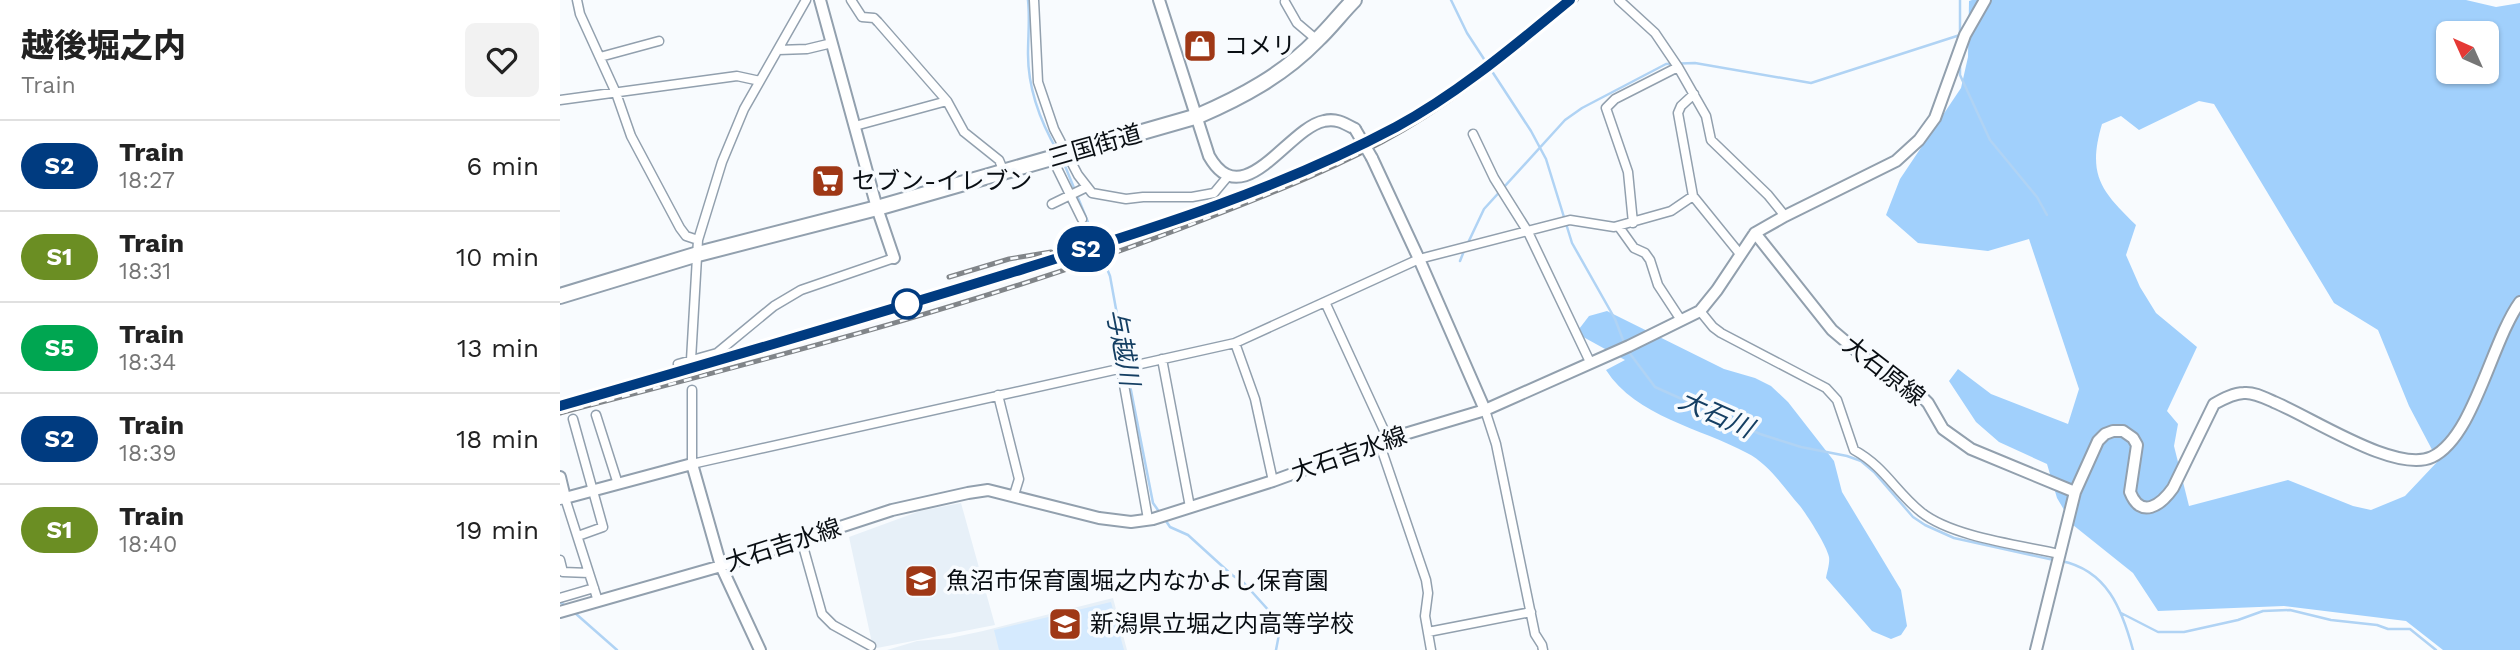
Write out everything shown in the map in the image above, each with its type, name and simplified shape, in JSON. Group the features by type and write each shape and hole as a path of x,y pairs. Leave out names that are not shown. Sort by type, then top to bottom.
{"highway":[{"name":"三国街道","path":"560,296 698,247 877,208 1198,116 1236,100 1265,83 1317,40 1354,0"}],"main road":[{"path":"820,0 877,208 894,258"},
{"name":"大石吉水線","path":"560,612 720,566 892,510 968,493 988,490 1099,518 1131,522 1148,520 1273,481 1383,440 1485,410 1626,348 1700,311 1755,233 1896,161 1919,140 1935,118 1965,36 1985,0"},
{"path":"1162,1 1209,156 1220,171 1228,175 1245,176 1261,170 1294,138 1308,127 1322,121 1340,121 1355,129 1372,158 1419,259 1485,410"},
{"name":"大石原線","path":"1755,233 1832,330 1871,363 1918,393 1928,402 1943,429 1971,449 2075,492"},
{"path":"2036,650 2075,492 2098,441 2105,434 2123,431 2133,438 2137,445 2130,492 2133,500 2141,506 2157,506 2164,501 2214,404 2241,393 2282,405 2378,452 2411,461 2430,458 2447,447 2460,432 2502,334 2520,302"},
{"path":"560,477 563,499 692,464 720,566 760,650"}],"street":[{"path":"577,0 580,14 616,93 632,136 680,228 698,247"},
{"path":"691,360 698,247 722,162 744,109 806,0"},
{"path":"851,0 862,17 874,18 878,22 947,101 964,132 999,160 1004,172"},
{"path":"1034,0 1038,82 1054,129 1068,153 1082,219"},
{"path":"1619,0 1655,33 1678,67 1706,116 1711,140 1768,195 1785,216"},
{"path":"1285,2 1297,23 1317,40"},
{"path":"600,57 659,41"},
{"path":"778,50 807,49 832,43"},
{"path":"1633,223 1628,172 1606,108 1615,99 1678,67"},
{"path":"560,100 737,76 760,81"},
{"path":"1694,93 1678,113 1693,196 1740,254"},
{"path":"855,126 947,101"},
{"path":"1473,134 1494,178 1528,232 1590,362"},
{"path":"1052,158 1077,192"},
{"path":"1052,204 1077,192 1126,199 1192,197 1214,193 1228,175"},
{"path":"692,390 692,464 1235,343 1419,259 1570,220 1619,227 1671,211 1693,196"},
{"path":"1619,227 1634,248 1645,253 1650,260 1658,285 1681,320"},
{"path":"678,364 717,353 774,306 801,290 894,258"},
{"path":"1325,302 1383,440 1426,580 1428,593 1425,616 1431,650"},
{"path":"1700,311 1721,333 1826,388 1837,400 1854,450 1876,464 1900,492 1928,517 1962,532 2059,559"},
{"path":"1235,343 1255,399 1273,481"},
{"path":"1162,359 1190,507"},
{"path":"1121,368 1148,520"},
{"path":"998,395 1018,479 1014,495"},
{"path":"1485,410 1496,444 1535,634 1543,650"},
{"path":"596,415 618,484"},
{"path":"573,419 603,527 578,536"},
{"path":"563,499 578,536 598,601"},
{"path":"801,539 822,614 833,625 871,646"},
{"path":"560,560 564,572 589,573"},
{"path":"560,598 594,589"},
{"path":"1428,632 1531,612"}],"shaded area":[{"path":"1972,0 2466,0 2496,7 2520,3 2520,650 2443,650 2406,621 2284,606 2158,611 2133,573 2073,525 2057,498 2047,464 1999,442 1976,422 1949,381 1958,369 1991,394 2068,424 2079,389 2029,239 1988,251 1918,243 1886,215 1900,179 1961,88 1968,57 1969,1","holes":["2199,101 2214,104 2334,303 2378,330 2409,406 2438,461 2405,496 2371,510 2353,506 2288,480 2189,506 2174,446 2178,424 2167,411 2197,347 2156,313 2140,287 2126,255 2136,225 2106,192 2100,181 2096,157 2102,124 2121,116 2139,130"]},
{"path":"1607,311 1724,369 1771,386 1788,402 1834,461 1842,492 1901,590 1907,626 1901,635 1891,639 1872,631 1826,578 1829,557 1821,538 1800,506 1762,463 1729,444 1670,420 1634,399 1619,386 1606,370 1625,360 1576,333 1589,316"},
{"name":"魚沼市保育園堀之内なかよし保育園","path":"961,503 995,625 877,648 872,643 849,537 920,511"},
{"name":"新潟県立堀之内高等学校","path":"1113,598 1127,650 887,650 917,641 983,631"},
{"name":"新潟県立堀之内高等学校","path":"1111,602 1124,650 999,650 994,630"}],"waterway":[{"name":"与越川","path":"1028,0 1030,80 1041,117 1058,152"},
{"name":"大石川","path":"1451,0 1467,33 1531,131 1546,159 1572,243 1615,319 1625,345"},
{"path":"1960,0 1960,35"},
{"path":"1467,245 1484,209 1565,120 1582,108 1666,64 1695,63 1811,83 1960,35"},
{"path":"1960,63 1960,75 1990,140 2037,197 2047,215"},
{"name":"与越川","path":"1063,161 1110,276 1126,364"},
{"path":"1460,261 1464,251"},
{"name":"大石川","path":"1628,351 1655,387 1760,434 1861,461 1913,517 1925,525 1954,538 2054,560"},
{"name":"与越川","path":"1127,370 1153,503 1160,513"},
{"name":"与越川","path":"1164,518 1170,527 1188,535 1244,583 1281,624 1276,650"},
{"name":"大石川","path":"2061,561 2077,566 2101,582 2118,606 2133,650"},
{"path":"560,602 567,607"},
{"path":"2121,613 2158,632 2184,632 2238,620 2263,611 2290,610 2331,620 2377,625 2388,629 2410,629 2436,650"},
{"path":"575,613 617,650"}],"railway":[{"path":"560,413 963,303 1122,250 1277,190 1354,156 1426,116 1492,69 1576,0"},
{"path":"690,369 1176,221"},
{"path":"949,277 1009,259 1051,252"}],"train":[{"name":"S2","path":"560,406 1112,241 1184,218 1288,178 1340,155 1433,104 1491,64 1570,0"}],"place":[{"name":"コメリ","path":"1200,46"},
{"name":"セブン-イレブン","path":"828,181"},
{"name":"魚沼市保育園堀之内なかよし保育園","path":"921,581"},
{"name":"新潟県立堀之内高等学校","path":"1065,624"}]}
